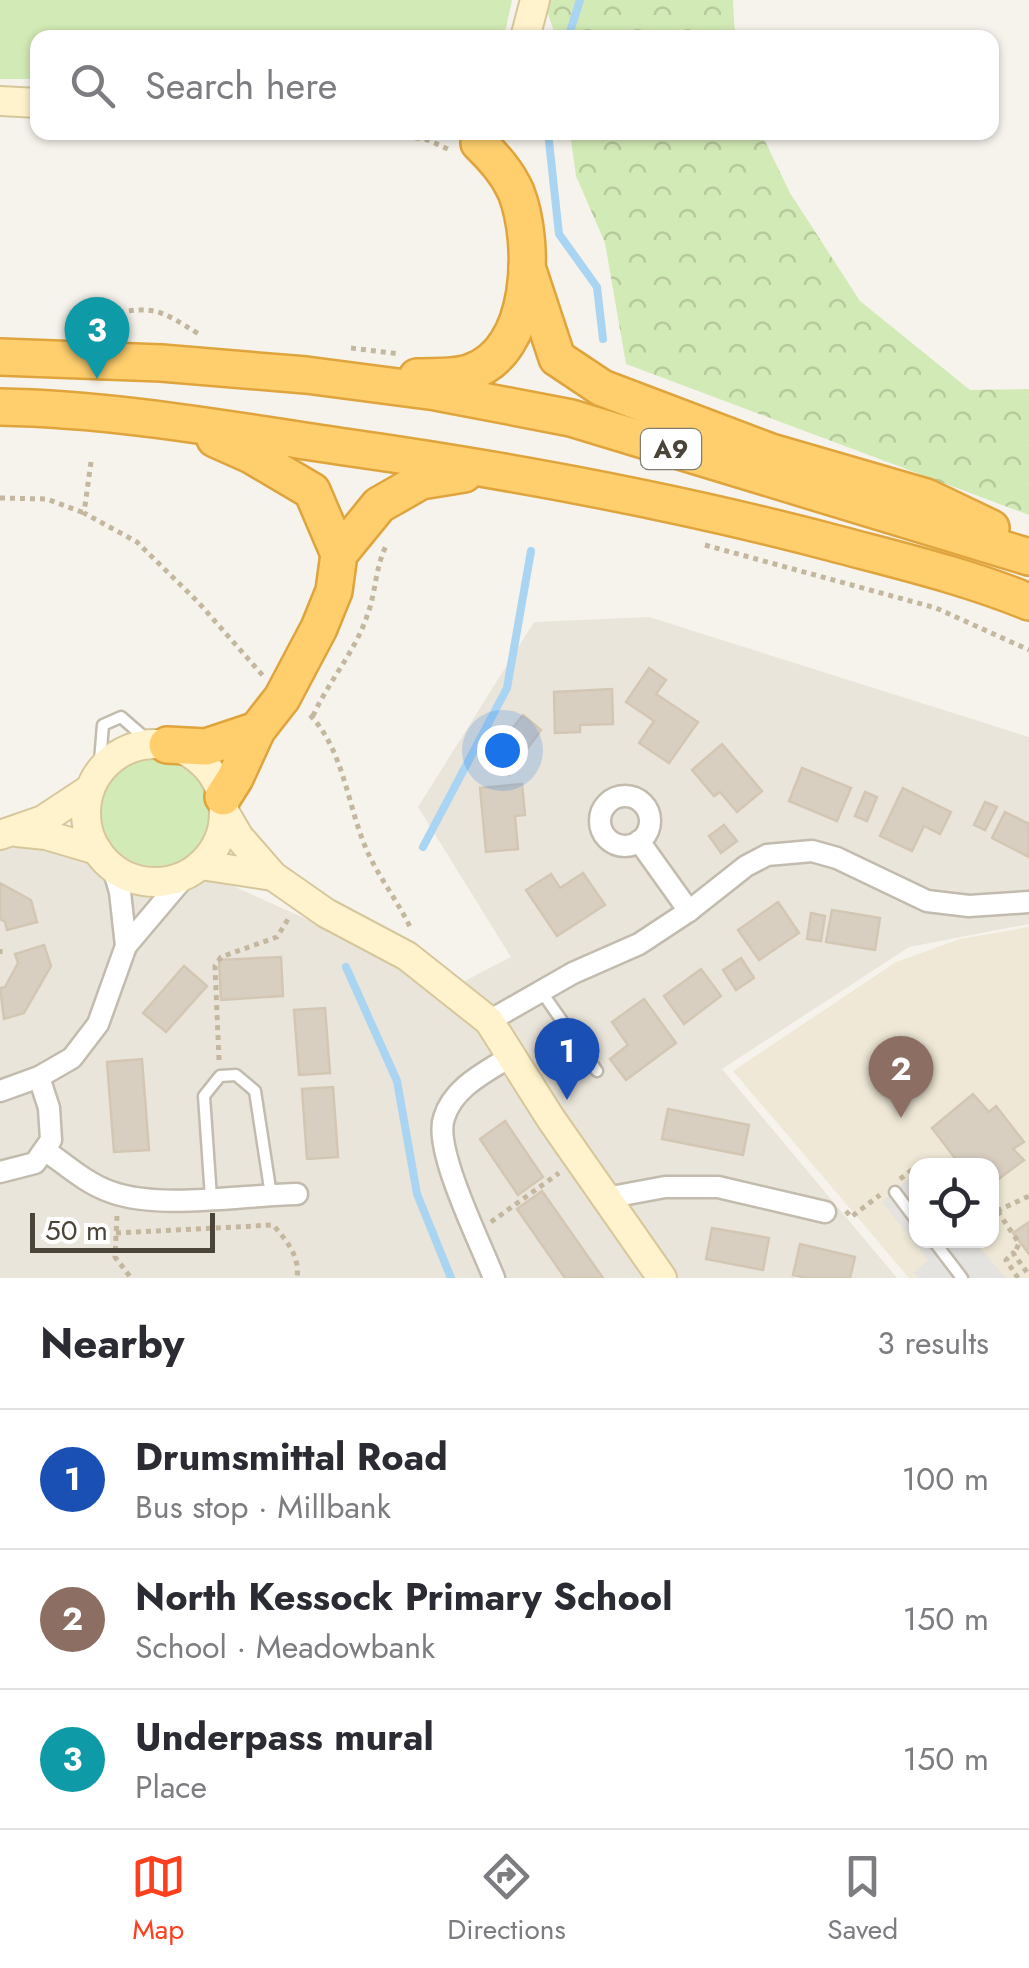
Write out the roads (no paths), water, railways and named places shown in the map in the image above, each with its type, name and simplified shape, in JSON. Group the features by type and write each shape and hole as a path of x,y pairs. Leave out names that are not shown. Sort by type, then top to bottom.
{"highway":[{"path":"469,140 504,168 515,192 524,220 527,267"},
{"name":"A9","path":"306,375 410,378 471,372 497,356 519,324 527,267"},
{"name":"A9","path":"527,267 557,358 602,388 772,452 926,497 1029,545"},
{"name":"A9","path":"0,357 161,363 306,375 436,392 571,418 1029,557"},
{"name":"A9","path":"0,408 51,408 168,420 520,472 746,520 982,582 1029,602"},
{"name":"A9","path":"168,420 252,454 312,491 339,554 379,505 421,481 520,472"},
{"path":"224,805 257,730 282,698 334,591 339,554"},
{"path":"159,744 206,747 257,730"}],"street":[{"path":"526,30 535,0"},
{"path":"0,101 30,103"},
{"path":"8,833 70,805 122,753 159,744 186,751 215,778 239,837 273,876 408,956 489,1022 662,1278"},
{"path":"94,781 86,810 88,831 120,892 126,946"},
{"path":"0,1092 39,1077 72,1058 98,1024 126,946 214,850 222,832 224,805"},
{"path":"8,833 46,835 148,882 193,870 273,876"},
{"path":"639,841 690,911"},
{"path":"489,1022 573,972 639,944 766,855 812,851 837,858 927,902 969,906 1029,902"},
{"path":"494,1278 442,1145 444,1117 466,1084 511,1056"},
{"path":"0,1172 34,1163 52,1140 52,1124 39,1077"},
{"path":"46,1152 98,1187 140,1199 297,1194"},
{"path":"606,1198 665,1187 718,1187 825,1212"}],"lane":[{"path":"541,991 597,1071"},
{"path":"212,1198 204,1096 220,1076 236,1075 255,1091 271,1195"},
{"path":"895,1192 909,1211"},
{"path":"938,1248 962,1278"}],"waterway":[{"path":"571,30 580,0"},
{"path":"549,140 559,234 597,287 603,339"},
{"path":"423,847 507,688 531,551"},
{"path":"346,967 397,1081 417,1194 451,1278"}],"place":[{"name":"Underpass mural","path":"97,379"},
{"name":"Drumsmittal Road","path":"567,1100"},
{"name":"North Kessock Primary School","path":"901,1118"}]}
